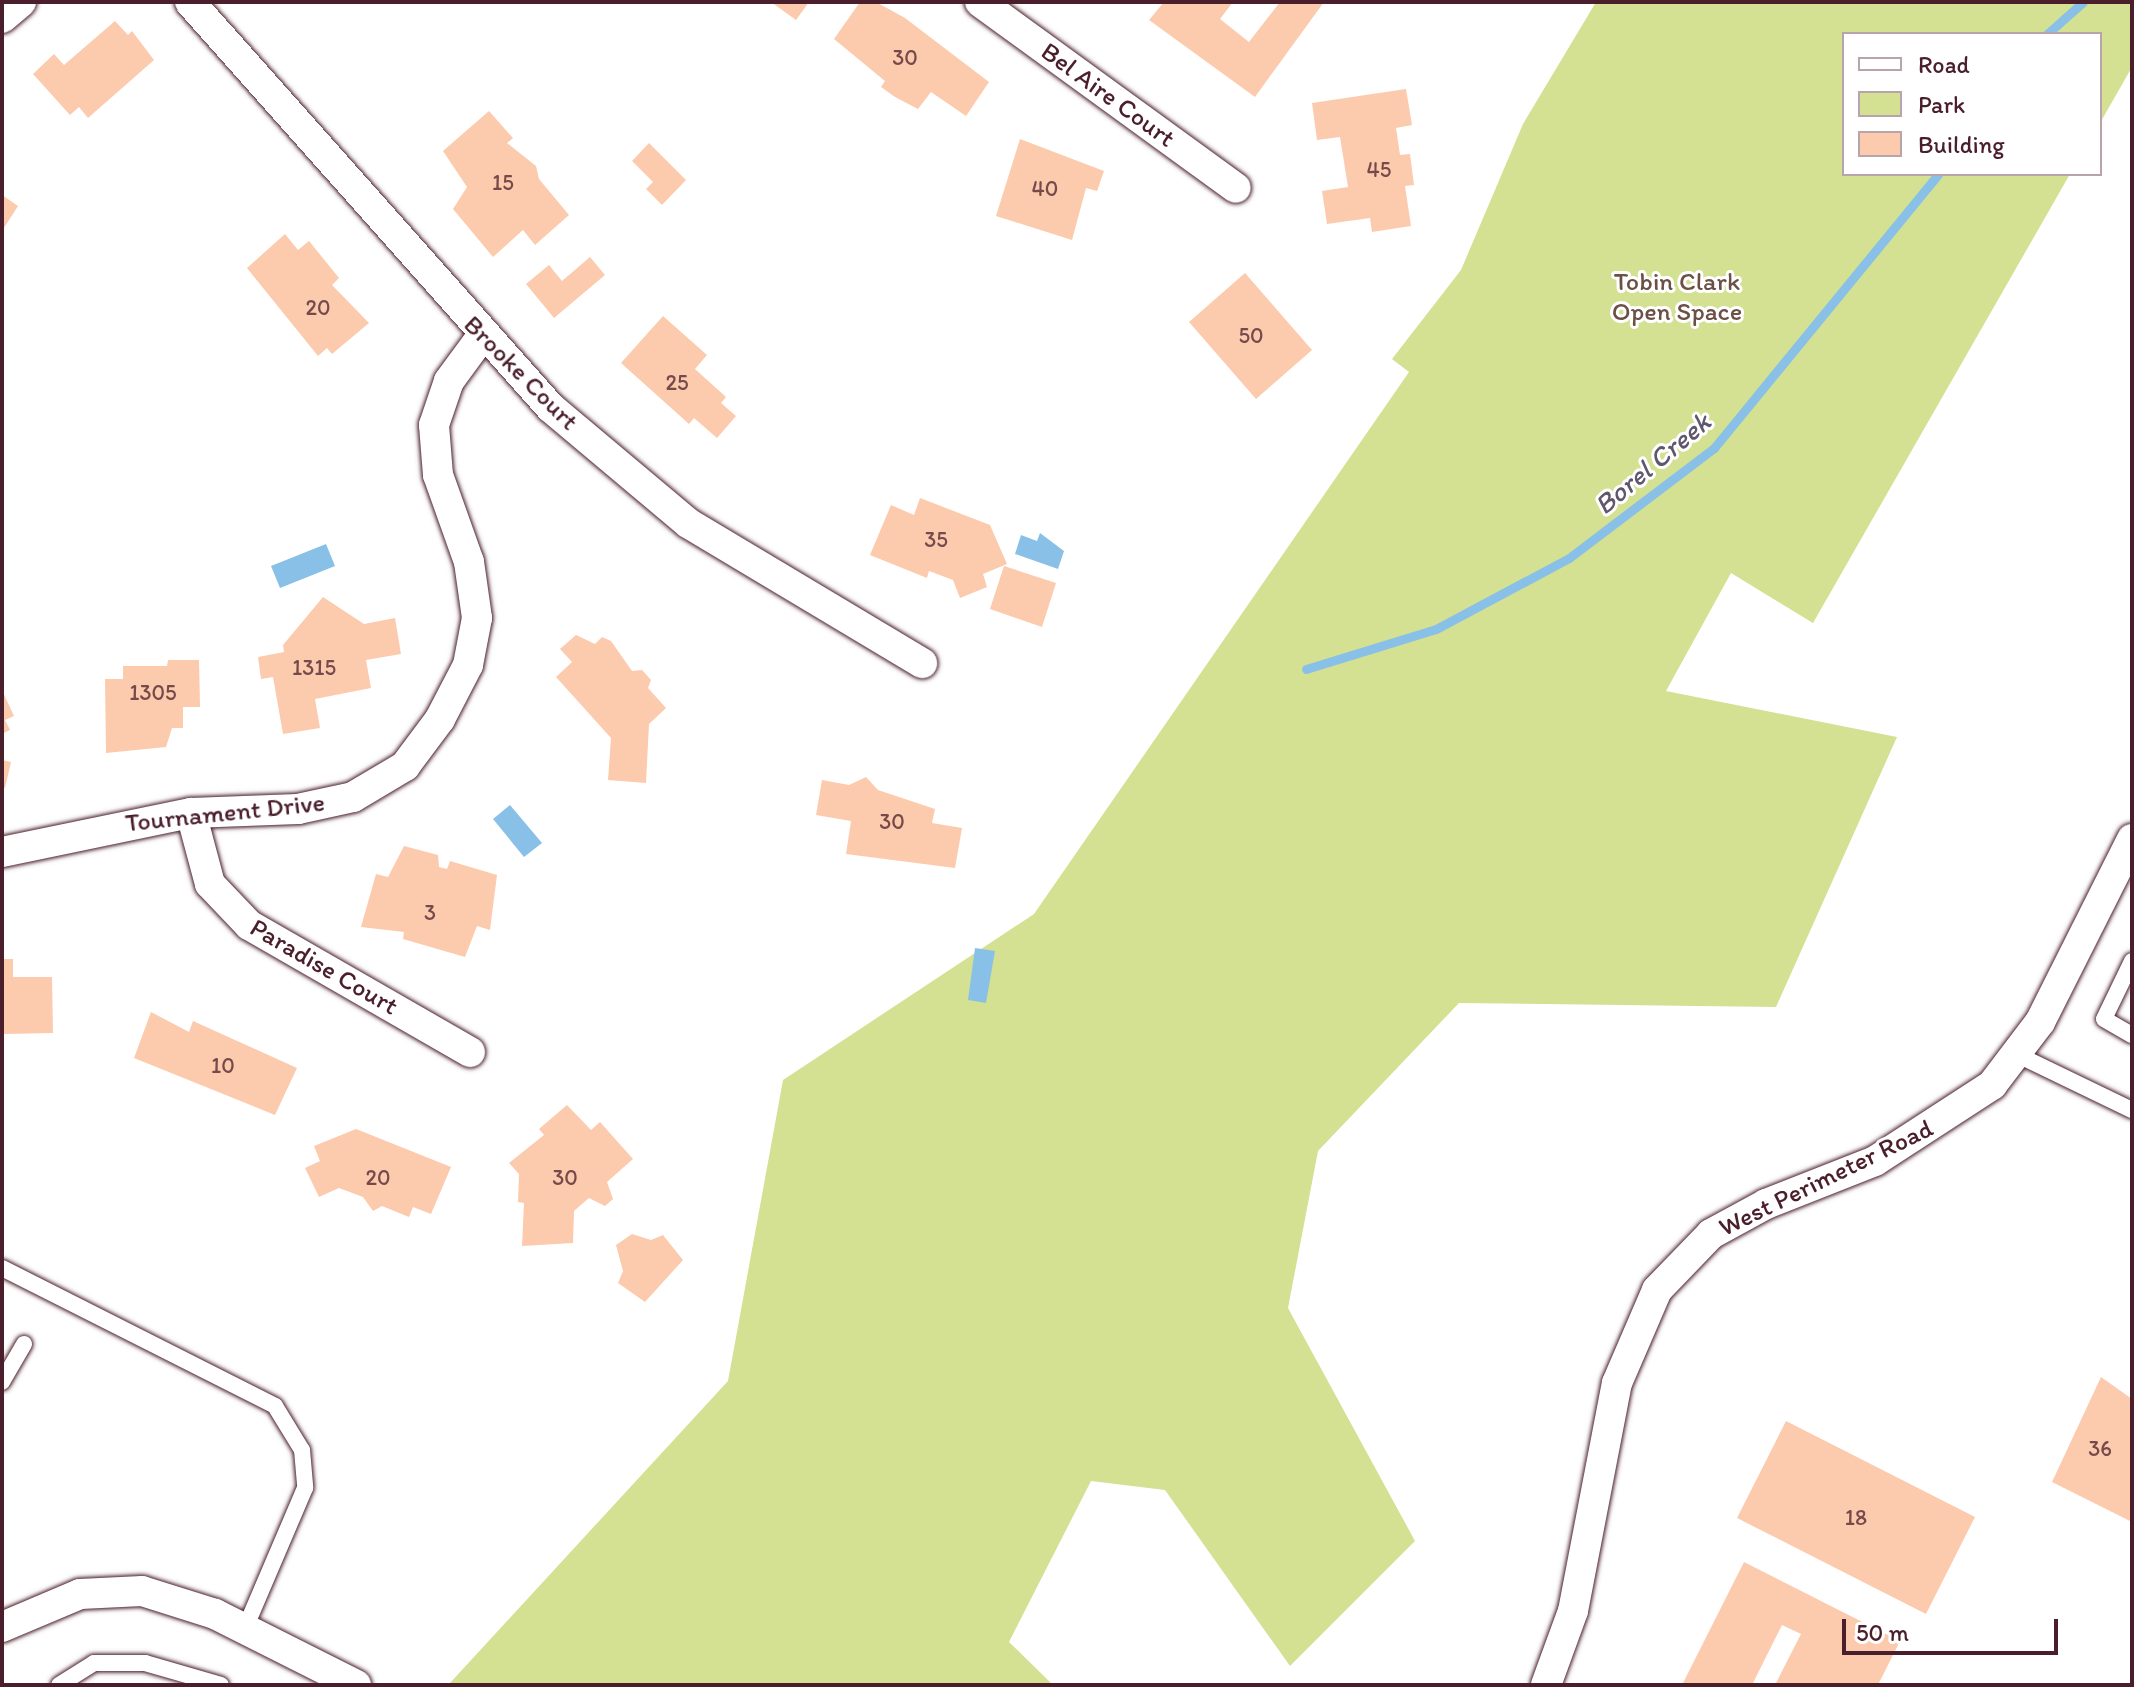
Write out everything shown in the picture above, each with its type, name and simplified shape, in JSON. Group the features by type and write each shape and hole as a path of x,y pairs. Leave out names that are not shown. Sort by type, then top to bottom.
{"street":[{"path":"2,18 21,2"},
{"name":"Brooke Court","path":"190,2 482,336 551,408 688,523 922,663"},
{"name":"Bel Aire Court","path":"980,2 1236,188"},
{"name":"Tournament Drive","path":"2,852 191,813 298,809 353,797 405,766 440,719 468,665 477,618 469,562 438,475 434,425 456,369 482,336"},
{"name":"Paradise Court","path":"191,813 210,884 249,925 470,1052"},
{"name":"West Perimeter Road","path":"1546,1685 1576,1598 1627,1348 1657,1290 1711,1234 1917,1139 1992,1085 2018,1055 2132,839"},
{"path":"2,1627 53,1602 109,1590 179,1599 356,1685"}],"lane":[{"path":"2132,961 2104,1019 2132,1035"},
{"path":"2018,1055 2132,1110"},
{"path":"2,1268 275,1406 302,1450 305,1488 245,1629"},
{"path":"2,1382 24,1344"},
{"path":"59,1685 94,1663 145,1663 221,1685"}],"green space":[{"name":"Tobin Clark Open Space","path":"1596,2 2132,2 2132,67 2102,120 2102,32 1842,32 1842,176 2069,176 1813,623 1731,573 1666,691 1897,737 1776,1007 1459,1003 1318,1151 1288,1308 1415,1541 1290,1666 1165,1490 1091,1481 1009,1642 1053,1685 450,1683 728,1381 783,1080 1034,914 1409,372 1392,359 1461,270 1523,124"}],"water":[{"path":"1040,533 1064,551 1058,569 1015,554 1021,535 1037,541"},
{"path":"326,544 335,566 280,588 271,566"},
{"path":"510,805 542,843 524,857 493,819"},
{"path":"975,948 995,951 986,1003 968,1000"}],"building":[{"path":"771,2 809,2 796,20"},
{"path":"860,2 876,2 905,18 989,82 966,116 931,92 918,109 895,97 881,87 885,81 834,39"},
{"path":"1164,2 1233,2 1220,19 1249,42 1280,2 1324,2 1255,97 1149,20"},
{"path":"115,21 128,35 132,31 154,60 88,118 79,107 70,115 33,74 54,54 64,65"},
{"path":"1406,89 1412,125 1396,128 1400,155 1410,154 1414,185 1405,186 1411,226 1372,232 1370,218 1327,224 1322,191 1348,187 1340,137 1317,140 1312,103"},
{"path":"489,111 513,138 507,143 536,166 539,179 569,215 535,245 523,230 493,257 453,209 467,187 443,151"},
{"path":"1020,139 1104,171 1097,191 1086,188 1072,240 996,216"},
{"path":"649,143 686,180 662,205 646,189 653,182 632,161"},
{"path":"2,195 18,206 2,231"},
{"path":"285,234 298,250 309,241 339,278 332,285 369,323 332,354 327,348 318,356 247,268"},
{"path":"590,257 605,275 554,318 526,284 549,265 562,281"},
{"path":"1245,273 1312,350 1256,399 1189,322"},
{"path":"663,316 707,355 695,369 726,397 721,403 736,416 717,438 694,418 689,424 621,363"},
{"path":"920,498 990,525 1007,564 983,574 987,587 960,598 953,580 929,571 927,578 870,555 891,505 914,515"},
{"path":"1004,566 1056,583 1042,627 990,609"},
{"path":"323,597 364,624 395,618 401,654 366,660 371,688 315,699 320,728 283,734 273,677 261,679 258,657 284,652 283,645"},
{"path":"576,635 595,644 602,637 611,641 632,671 642,670 651,680 648,688 666,708 649,724 646,783 608,780 611,738 556,677 572,662 560,649"},
{"path":"168,660 199,660 200,707 183,707 183,728 172,728 166,747 106,753 105,679 123,679 123,666 167,666"},
{"path":"2,690 14,716 5,720 10,730 2,734"},
{"path":"2,760 11,762 5,788 2,787"},
{"path":"866,777 878,790 935,809 932,823 962,828 955,868 846,854 851,821 816,815 822,780 849,785"},
{"path":"404,846 438,855 439,867 447,869 450,861 497,875 490,930 477,926 465,957 403,939 404,932 361,927 376,874 388,877"},
{"path":"2,959 13,959 13,977 52,977 53,1033 2,1034"},
{"path":"151,1012 189,1032 193,1021 297,1068 275,1115 134,1058"},
{"path":"567,1105 591,1130 600,1122 633,1159 607,1182 613,1199 605,1206 589,1198 574,1211 573,1243 522,1246 524,1203 518,1202 519,1174 509,1163 544,1135 539,1129"},
{"path":"356,1129 451,1167 431,1214 413,1207 409,1217 382,1206 373,1211 363,1197 339,1188 319,1197 305,1168 320,1161 314,1146"},
{"path":"632,1234 651,1240 663,1235 683,1260 645,1302 618,1283 623,1271 616,1245"},
{"path":"2101,1377 2132,1399 2132,1522 2052,1482"},
{"path":"1786,1421 1975,1517 1926,1614 1737,1518"},
{"path":"1744,1562 1900,1641 1878,1685 1775,1685 1801,1634 1782,1625 1752,1685 1682,1685"}],"waterway":[{"name":"Borel Creek","path":"2049,32 2083,2"},
{"name":"Borel Creek","path":"1306,669 1436,629 1569,558 1714,448 1936,176"}]}
